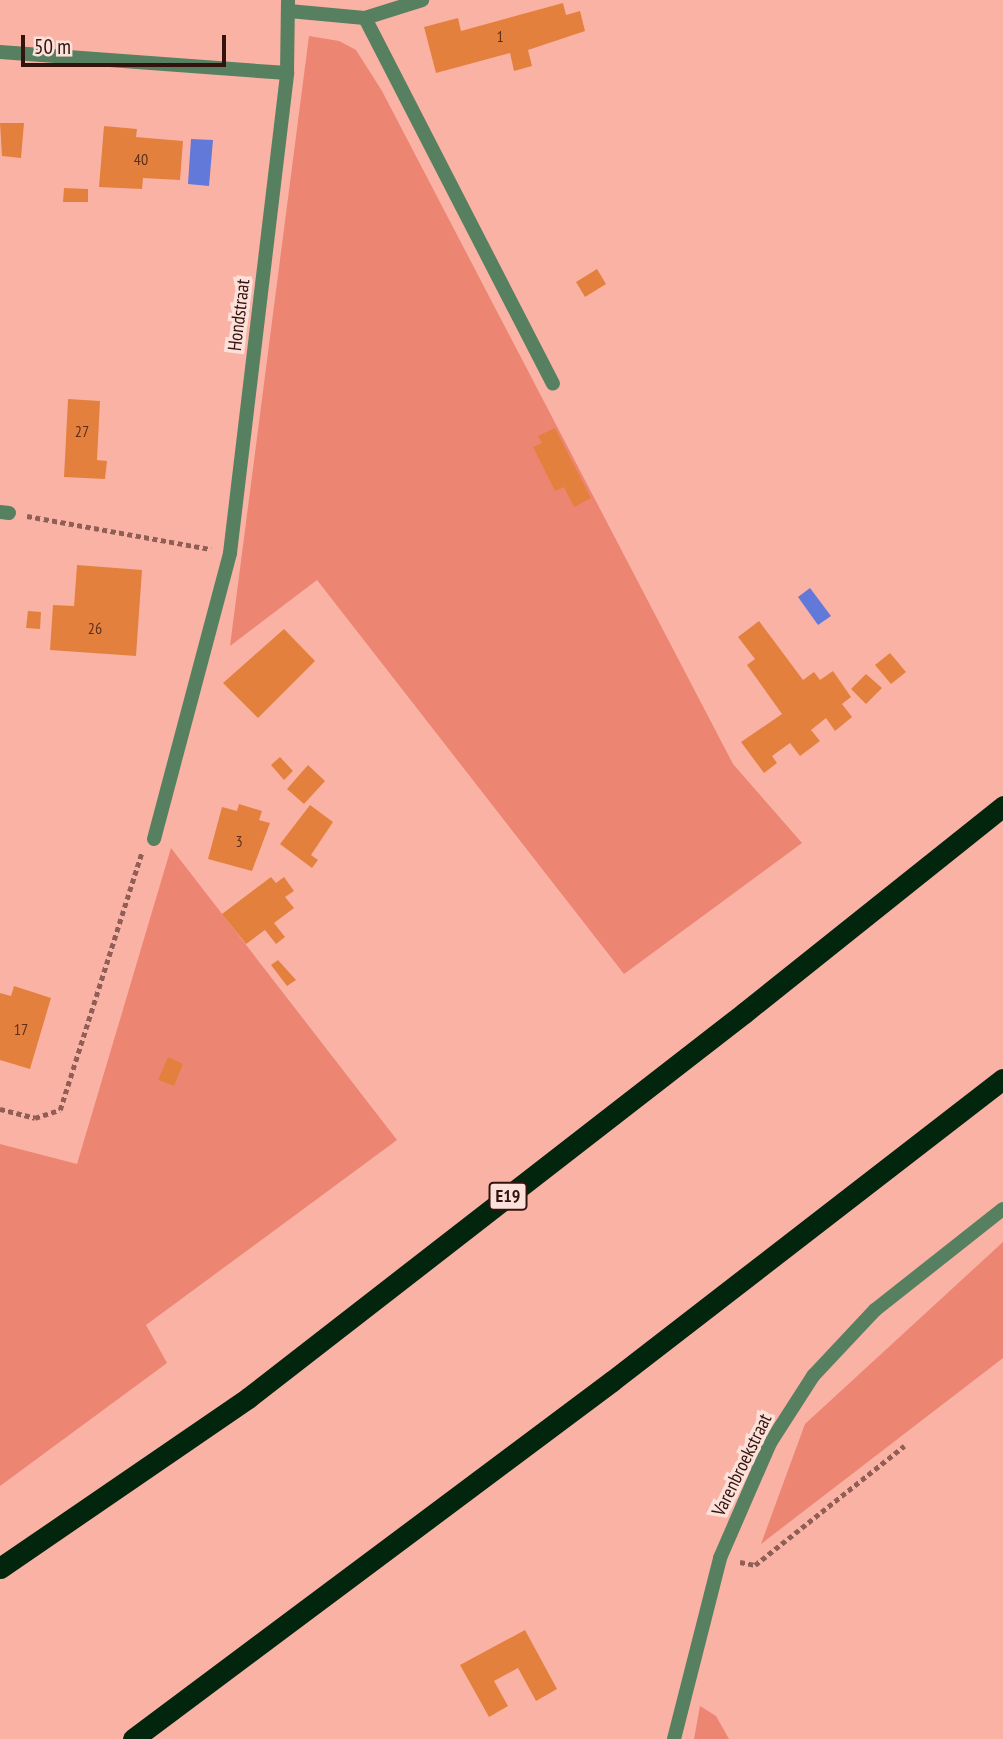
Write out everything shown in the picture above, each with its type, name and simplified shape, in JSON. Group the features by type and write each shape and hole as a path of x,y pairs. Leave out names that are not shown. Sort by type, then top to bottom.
{"highway":[{"name":"E19","path":"0,1568 248,1398 744,1013 1003,806"},
{"path":"133,1739 612,1381 1003,1079"}],"street":[{"path":"288,6 365,19 422,0"},
{"name":"Hondstraat","path":"154,839 230,553 287,73 288,6"},
{"path":"365,19 553,384"},
{"path":"0,52 287,73"},
{"name":"Varenbroekstraat","path":"674,1739 720,1558 770,1443 813,1376 875,1310 1003,1209"}],"path":[{"path":"5,513 230,553"},
{"path":"0,1109 35,1118 60,1110 145,839 154,839"},
{"path":"720,1558 755,1565 904,1446"}],"shaded area":[{"path":"309,36 339,41 356,50 382,91 733,764 802,843 624,974 317,580 230,646"},
{"path":"171,848 397,1140 146,1325 167,1363 0,1486 0,1144 77,1164"},
{"path":"1003,1242 1003,1358 761,1544 805,1424"},
{"path":"700,1706 716,1716 729,1739 694,1739"}],"water":[{"path":"191,139 213,140 209,186 188,184"},
{"path":"810,588 831,616 818,625 798,597"}],"building":[{"path":"563,3 566,15 580,11 585,31 528,50 532,66 514,71 510,53 436,73 424,27 458,18 461,31"},
{"path":"0,123 24,123 21,158 2,156"},
{"path":"104,126 137,129 136,137 183,141 180,180 143,178 142,189 99,187"},
{"path":"64,188 88,189 88,202 63,202"},
{"path":"597,269 606,284 585,297 576,282"},
{"path":"68,399 100,401 97,460 107,461 105,479 64,477"},
{"path":"555,428 591,498 574,507 564,487 555,491 533,447 542,443 538,436"},
{"path":"77,565 142,570 136,656 50,650 53,605 74,606"},
{"path":"28,611 41,612 40,629 26,628"},
{"path":"759,621 803,680 814,672 820,680 833,671 851,697 842,704 852,717 835,731 826,718 811,730 820,741 800,756 790,743 772,756 777,763 764,773 741,742 782,714 747,665 755,659 738,637"},
{"path":"284,629 315,661 258,718 223,683"},
{"path":"890,653 906,672 891,684 875,665"},
{"path":"866,674 882,688 866,704 851,689"},
{"path":"280,757 293,771 284,780 271,765"},
{"path":"308,765 325,781 304,804 287,789"},
{"path":"239,804 262,811 259,820 270,823 252,871 208,859 222,807 237,811"},
{"path":"310,805 333,822 311,855 318,860 312,868 280,844"},
{"path":"271,877 276,883 284,877 294,891 285,897 294,908 274,923 285,937 276,944 265,930 246,944 222,914"},
{"path":"278,960 296,980 287,986 271,965"},
{"path":"14,986 51,998 30,1069 0,1060 0,993 11,996"},
{"path":"168,1057 183,1064 174,1086 158,1080"},
{"path":"525,1630 557,1689 536,1701 518,1668 494,1681 508,1706 489,1717 460,1665"}]}
